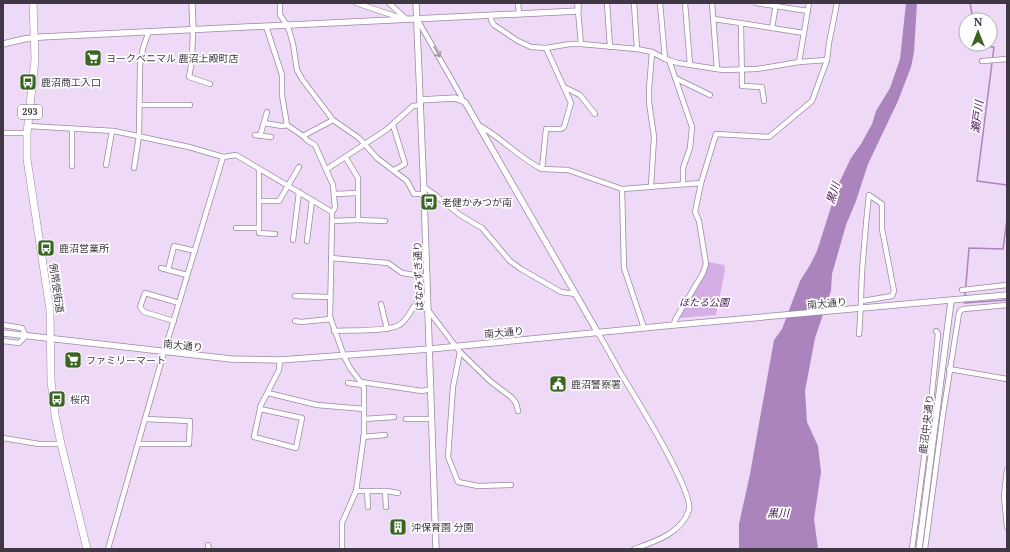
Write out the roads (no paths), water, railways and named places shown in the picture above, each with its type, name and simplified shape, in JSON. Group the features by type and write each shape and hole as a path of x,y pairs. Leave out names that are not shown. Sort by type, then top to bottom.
{"highway":[{"name":"例幣使街道","path":"33,3 35,59 28,130 27,159 49,299 52,338 51,367 53,398 61,444 87,549"}],"street":[{"path":"192,3 192,60 189,77 210,84"},
{"path":"280,3 280,16 287,25 293,44 297,70 332,120 359,138 378,158 407,181 414,194 424,194"},
{"path":"356,3 406,19"},
{"path":"389,3 406,19"},
{"name":"はなみずき通り","path":"416,3 421,102 436,549"},
{"path":"518,3 519,14"},
{"path":"578,3 581,44"},
{"path":"607,3 610,47"},
{"path":"634,3 637,49"},
{"path":"660,3 667,60 675,78 692,127 690,148 683,168 683,184"},
{"path":"685,3 690,64"},
{"path":"712,3 717,69"},
{"path":"756,3 776,4 808,11"},
{"path":"799,62 809,3"},
{"path":"674,325 675,320 703,274 706,264 700,221 695,212 701,183 716,134 768,137 802,111 812,101 827,60 837,3"},
{"path":"772,28 776,4"},
{"path":"3,44 35,38 578,11"},
{"path":"491,15 494,25 518,41 531,46 546,48 570,44 581,44 637,49 652,52 667,60 717,69 757,69 799,62 827,60"},
{"path":"417,19 462,100 467,105 480,126 680,478 690,506 686,517 665,537 634,549"},
{"path":"714,19 804,33"},
{"path":"741,24 742,86 762,87 764,101"},
{"path":"266,26 282,75 282,95 287,125"},
{"path":"134,168 139,136 140,65 143,48 149,32"},
{"path":"542,169 546,129 561,129 564,126 570,103 546,48"},
{"path":"651,186 654,137 649,102 649,89 652,52"},
{"path":"192,60 207,59"},
{"path":"982,61 1007,60"},
{"path":"675,78 710,95"},
{"path":"564,87 580,95 595,114"},
{"path":"327,169 346,158 393,125 413,106 421,102 455,98 462,100"},
{"path":"140,105 190,105"},
{"path":"267,112 264,123 257,135 271,137"},
{"path":"304,136 332,120"},
{"path":"264,123 282,126 287,125 315,145 327,169 333,186 335,208 332,212 330,297 331,319 344,356 350,368 362,383 364,389 363,436 356,491 342,523 342,549"},
{"path":"393,125 405,164 394,170"},
{"path":"480,126 490,132 529,163 542,169 568,170 622,189 701,183"},
{"path":"72,129 72,166"},
{"path":"3,133 28,130 72,129 112,131 189,147 223,157 236,155 332,212"},
{"path":"106,165 112,131"},
{"path":"108,549 164,352 223,157"},
{"path":"346,158 358,178 358,220"},
{"path":"262,201 279,201 299,167"},
{"path":"260,169 259,233 275,234"},
{"path":"424,187 460,215 482,228 510,261 521,269 561,292 576,294"},
{"path":"622,189 624,268 644,328"},
{"path":"293,240 299,192"},
{"path":"334,194 358,194"},
{"path":"859,334 860,309 862,301 862,273 869,195 882,204 882,229 894,291 892,296 862,301"},
{"path":"307,241 312,200"},
{"path":"332,221 385,221"},
{"path":"236,228 259,228"},
{"path":"168,270 174,246 195,251"},
{"path":"331,258 388,263 402,273 427,277"},
{"path":"160,268 188,275"},
{"path":"962,290 1007,285"},
{"path":"174,321 144,312 140,307 145,293 179,303"},
{"name":"南大通り","path":"3,333 231,359 280,360 430,349 1007,295"},
{"path":"295,296 330,297"},
{"path":"334,331 387,329 400,325 421,300 428,298"},
{"name":"鹿沼中央通り","path":"919,549 951,301"},
{"path":"381,304 387,329"},
{"path":"925,549 943,414 954,343 961,310 1007,305"},
{"path":"428,310 460,352 490,381 511,397 518,410"},
{"path":"296,321 301,322 331,319"},
{"path":"3,341 19,343 26,336 22,328 4,325"},
{"path":"912,549 930,412 938,333 936,331"},
{"path":"937,341 954,343"},
{"path":"460,352 453,387 448,457 458,482 478,486 511,485"},
{"path":"260,409 302,418 296,448 254,437 260,409 279,370 280,360"},
{"path":"950,369 1007,379"},
{"path":"348,383 431,390"},
{"path":"268,393 317,405 364,409"},
{"path":"930,412 943,414"},
{"path":"364,419 394,417"},
{"path":"138,444 189,444 190,421 145,419"},
{"path":"406,419 432,419"},
{"path":"363,436 385,435"},
{"path":"3,438 39,444 61,444"},
{"path":"1007,470 1004,496 1007,527"},
{"path":"356,491 385,491 398,493"},
{"path":"367,491 368,507"},
{"path":"385,491 386,507"}],"water":[{"name":"黒川","path":"906,3 917,3 914,52 911,67 898,101 868,164 856,201 846,225 832,274 831,291 815,338 805,391 807,422 818,446 821,472 814,519 818,549 739,549 739,524 750,474 774,340 782,329 800,281 817,251 838,185 851,158 872,124 876,111 890,88 900,59"}],"waterway":[{"name":"瀬戸川","path":"970,3 972,12"},
{"name":"瀬戸川","path":"993,52 977,181 1007,185"},
{"name":"瀬戸川","path":"965,296 969,248 1003,249 1007,219"},
{"name":"瀬戸川","path":"964,300 964,303 1007,300"}],"place":[{"name":"ヨークベニマル 鹿沼上殿町店","path":"93,58"},
{"name":"鹿沼商工入口","path":"28,82"},
{"name":"老健かみつが南","path":"429,202"},
{"name":"鹿沼営業所","path":"46,248"},
{"name":"ファミリーマート","path":"73,360"},
{"name":"鹿沼警察署","path":"558,384"},
{"name":"桜内","path":"57,399"},
{"name":"沖保育園 分園","path":"398,527"}],"park label":[{"name":"ほたる公園","path":"704,302"}]}
